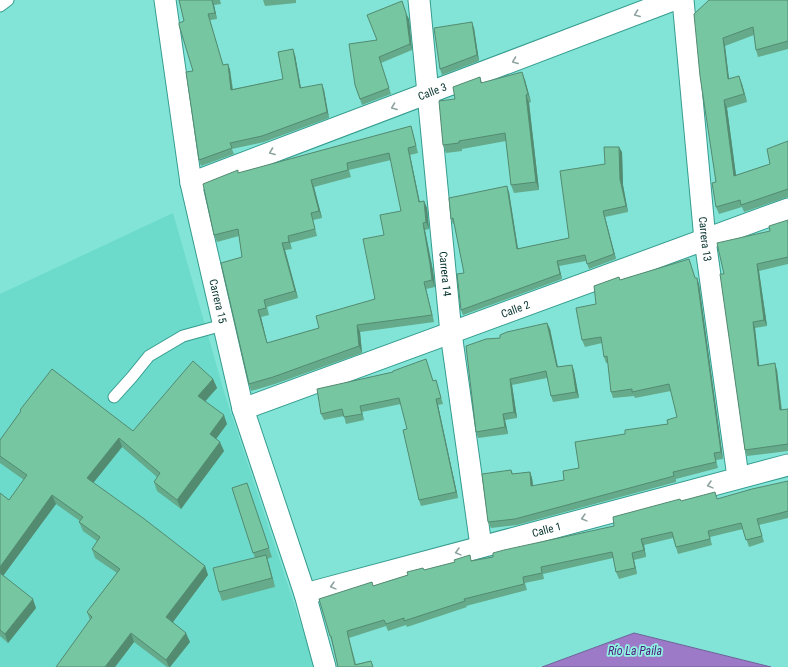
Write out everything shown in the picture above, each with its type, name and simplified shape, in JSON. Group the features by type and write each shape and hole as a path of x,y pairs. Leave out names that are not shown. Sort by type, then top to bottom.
{"street":[{"name":"Carrera 15","path":"165,0 191,183 243,410 305,594 325,667"},
{"name":"Carrera 14","path":"420,0 451,333 481,546"},
{"name":"Calle 3","path":"191,183 429,94 673,0"},
{"name":"Carrera 13","path":"683,0 705,240 738,477"},
{"name":"Calle 2","path":"243,410 788,209"},
{"name":"Calle 1","path":"305,594 788,464"}],"lane":[{"path":"0,6 8,0"},
{"path":"114,397 149,356 183,336 223,325"}],"shaded area":[{"path":"173,213 225,395 315,667 0,667 0,294"}],"water":[{"name":"Río La Paila","path":"634,633 771,667 542,667"}],"building":[{"path":"179,0 212,0 215,13 208,14 223,65 228,64 231,90 283,79 278,52 293,49 300,88 322,84 327,112 262,136 230,143 232,148 199,160 186,72 193,71 179,25 179,23 184,21"},
{"path":"709,0 788,0 788,41 756,50 753,27 723,38 728,79 739,76 744,94 724,100 734,176 770,164 767,149 788,141 788,189 741,205 740,200 716,207 712,183 716,182 700,76 694,14"},
{"path":"402,1 406,13 410,44 379,57 389,88 360,99 355,85 349,44 377,40 367,15"},
{"path":"472,22 477,55 440,69 434,28"},
{"path":"522,72 528,94 526,95 536,182 511,185 505,133 443,145 439,101 455,99 453,87 480,77 481,83"},
{"path":"411,126 416,146 408,148 419,202 424,201 426,222 423,223 432,280 424,282 432,315 357,325 359,346 273,377 249,384 221,263 242,257 238,229 214,235 203,184 238,170 238,173","holes":["389,153 401,211 380,215 384,235 363,239 375,299 316,316 319,328 267,343 258,310 266,308 264,300 295,291 282,243 289,242 288,236 315,229 311,213 319,211 311,180 348,170 347,163"]},
{"path":"604,147 619,147 620,179 626,206 603,211 614,254 587,264 585,255 557,261 560,274 461,310 457,274 464,273 453,218 451,219 449,198 507,186 517,249 569,238 560,171 605,164"},
{"path":"788,220 788,257 757,264 764,320 753,322 758,366 775,363 780,410 788,409 788,444 745,450 720,274 724,274 717,243 770,231 769,226"},
{"path":"689,259 695,278 697,278 721,452 714,453 716,462 673,472 674,476 515,519 488,522 482,474 511,470 512,474 530,472 531,486 564,480 563,471 579,468 575,442 625,434 625,430 668,424 667,420 677,417 669,384 632,392 632,389 611,392 607,356 604,357 601,337 582,340 576,308 596,304 594,286 619,277 620,280"},
{"path":"547,323 557,367 572,365 576,392 551,396 546,371 510,379 514,412 503,414 505,427 476,432 466,346 486,339 500,338 500,335 507,332"},
{"path":"426,359 433,381 436,380 441,398 436,399 456,492 419,500 403,430 407,429 399,398 360,406 362,414 344,417 342,409 321,414 317,389 393,372"},
{"path":"193,361 213,379 198,396 224,415 210,434 220,442 177,500 154,482 160,473 119,438 87,478 143,518 205,566 166,617 186,633 166,660 131,633 105,667 56,667 92,617 87,612 120,569 92,549 100,537 79,522 83,517 52,495 0,567 0,493 9,500 27,475 0,456 0,440 21,411 20,410 52,369 133,431"},
{"path":"788,481 788,511 757,519 762,536 746,540 741,523 708,531 710,539 676,547 672,532 641,539 644,550 632,553 635,568 616,572 612,552 541,567 542,573 523,577 524,584 464,599 465,601 404,621 404,618 386,624 384,620 347,631 355,665 371,661 373,667 338,667 331,636 319,599 372,582 373,586 408,575 407,572 423,568 424,570 455,562 454,560 470,555 471,561 493,557 493,553 504,550 614,526 613,517 680,499 681,501 715,492 717,499"},
{"path":"247,483 269,548 253,553 232,488"},
{"path":"266,555 272,578 219,592 213,568"},
{"path":"0,573 33,599 5,634 0,630"}]}
